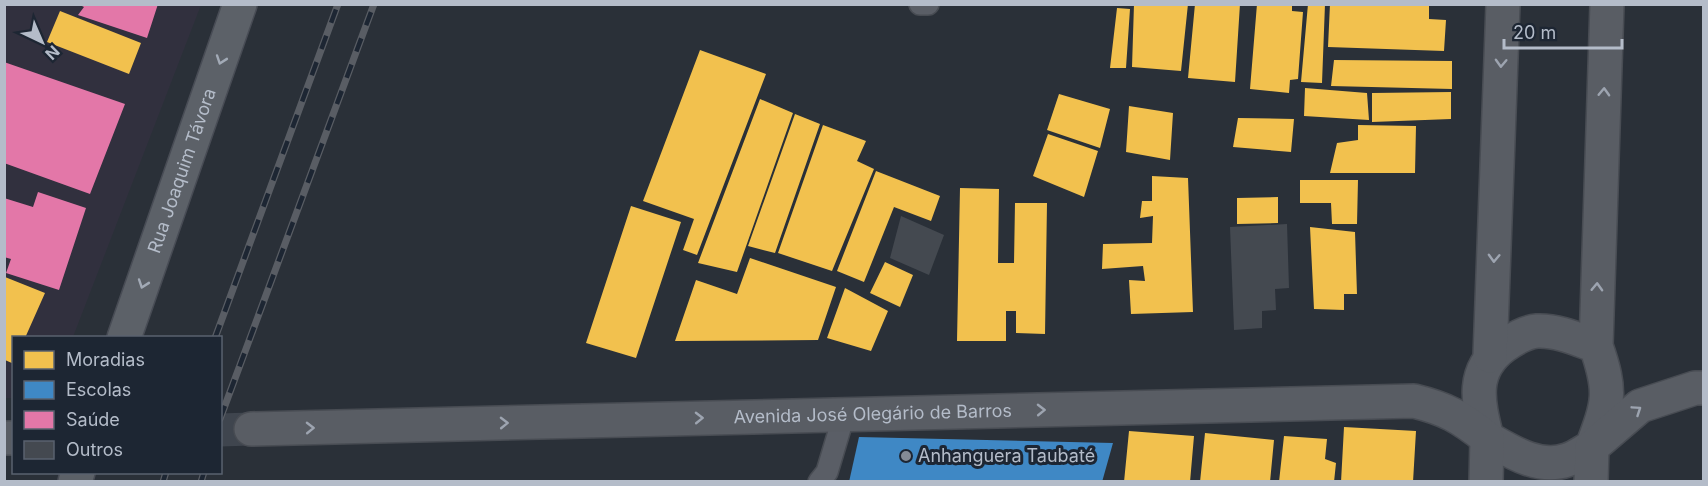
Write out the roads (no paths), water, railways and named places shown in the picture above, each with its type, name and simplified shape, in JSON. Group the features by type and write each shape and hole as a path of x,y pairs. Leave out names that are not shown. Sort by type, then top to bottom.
{"main road":[{"name":"Rua Joaquim Távora","path":"125,336 240,4"}],"street":[{"path":"1486,482 1487,438 1479,408 1479,382 1490,356 1503,4"},
{"path":"1591,482 1592,447 1605,413 1608,392 1596,346 1606,4"},
{"path":"1490,356 1515,338 1537,331 1560,333 1596,346"},
{"path":"1487,438 1521,457 1545,462 1566,461 1592,447 1640,406 1695,388 1704,388"},
{"name":"Avenida José Olegário de Barros","path":"251,429 1414,401 1437,406 1459,417 1487,438"}],"lane":[{"path":"920,4 928,4"},
{"path":"819,482 827,472 844,415"}],"tunnel":[{"path":"222,430 251,429"}],"railway":[{"path":"216,336 338,4"},
{"path":"222,414 374,4"},
{"path":"163,482 165,474"},
{"path":"201,482 203,474"}],"place":[{"name":"Anhanguera Taubaté","path":"906,456"}]}
